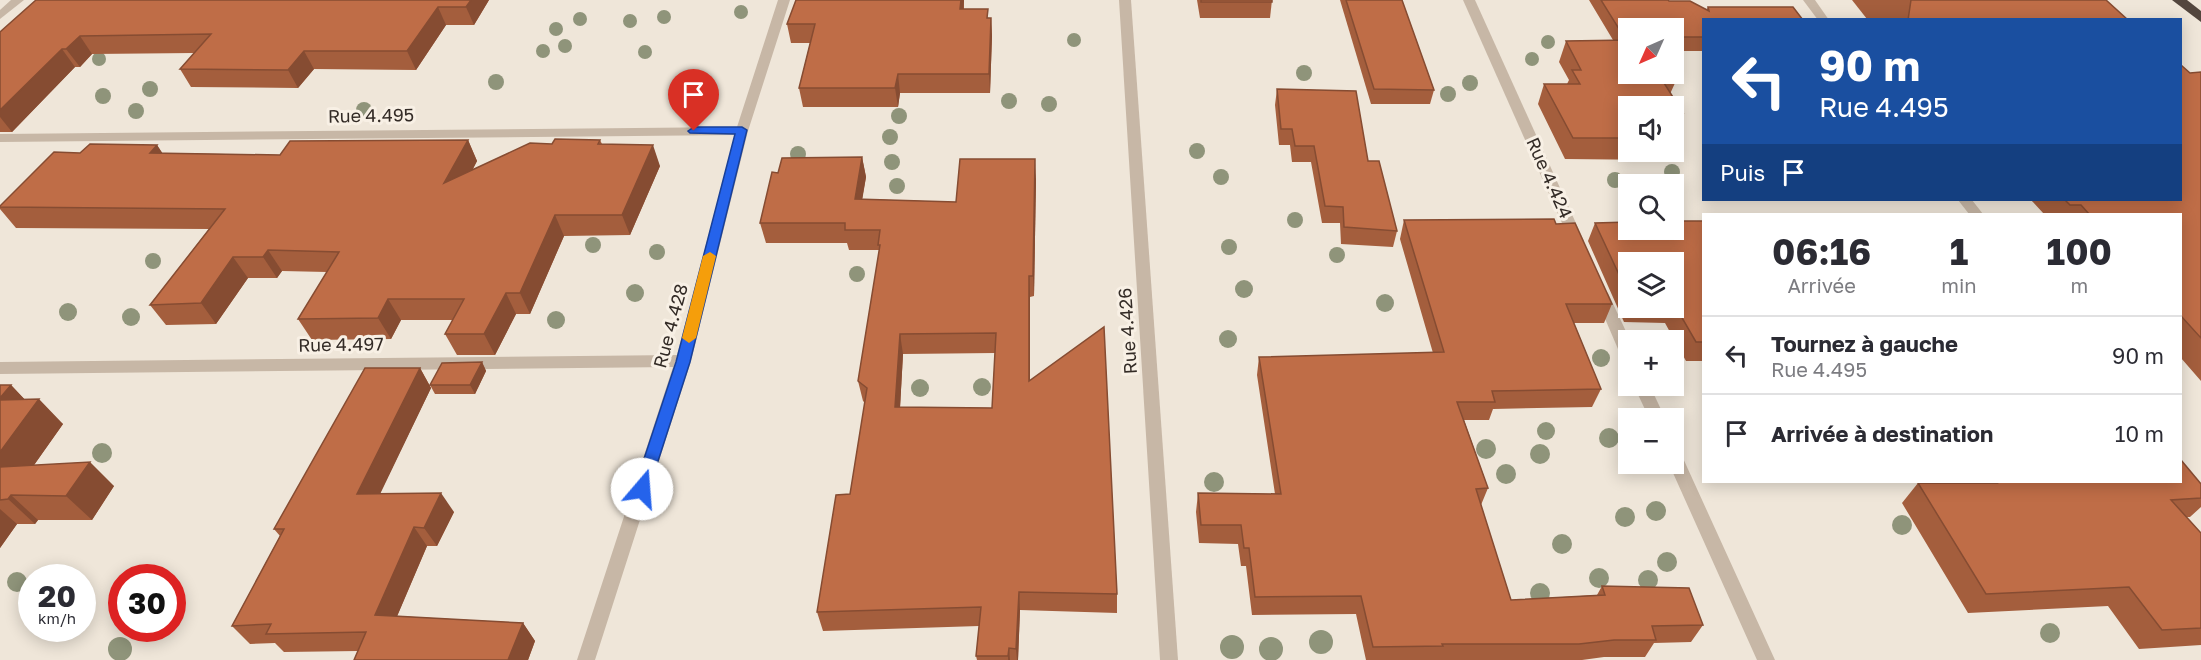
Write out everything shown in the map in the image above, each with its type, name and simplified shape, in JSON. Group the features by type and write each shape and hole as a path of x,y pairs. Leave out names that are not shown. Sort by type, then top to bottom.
{"highway":[{"path":"2179,0 2201,18"}],"street":[{"path":"0,16 18,0"},
{"name":"Rue 4.428","path":"586,660 683,362 742,130 784,0"},
{"name":"Rue 4.426","path":"1125,0 1169,660"},
{"name":"Rue 4.424","path":"1469,0 1585,259"},
{"path":"1809,0 1822,18"},
{"name":"Rue 4.495","path":"0,138 742,130"},
{"path":"1966,201 1975,213"},
{"path":"1595,280 1618,331"},
{"name":"Rue 4.497","path":"0,368 683,362"},
{"path":"1682,474 1766,660"}],"building":[{"path":"36,0 471,0 466,7 438,7 407,51 304,51 288,70 180,69 211,34 80,36 66,49 62,49 0,110 0,32"},
{"path":"796,0 961,0 960,9 988,9 987,18 991,18 989,74 898,74 895,88 799,88 815,24 787,24"},
{"path":"1201,0 1272,0 1272,2 1201,2"},
{"path":"1346,0 1402,0 1434,90 1374,89"},
{"path":"1601,0 1690,1 1709,11 1708,7 1793,7 1801,18 1702,18 1702,37 1684,37 1684,18 1618,18 1618,27"},
{"path":"1911,0 2106,0 2126,18 1908,18"},
{"path":"1618,40 1618,84 1665,84 1672,96 1618,96 1618,138 1573,138 1544,84 1580,84 1572,70 1581,70 1566,41"},
{"path":"2182,66 2190,73 2201,72 2201,338 2182,317 2182,213 2088,213 2081,205 2070,205 2066,201 2182,201"},
{"path":"1277,89 1356,91 1368,161 1379,161 1397,231 1344,227 1343,207 1325,206 1314,146 1295,146 1292,129 1281,129"},
{"path":"555,139 600,140 598,144 653,145 622,215 555,215 520,293 506,293 484,334 445,334 464,299 388,299 378,318 298,319 339,252 268,250 263,257 233,257 201,303 150,305 225,209 0,207 54,152 80,153 90,144 157,145 150,153 280,155 290,141 468,140 444,183 530,143 552,144"},
{"path":"862,157 855,199 956,202 960,159 1035,159 1033,276 1029,276 1029,381 1104,327 1117,594 1019,592 1016,649 1009,648 1008,656 976,656 981,607 817,612 836,495 850,494 867,388 858,381 880,245 878,245 880,230 845,230 845,223 760,223 772,172 778,173 782,158","holes":["996,333 992,408 895,407 900,334"]},
{"path":"1554,219 1556,224 1575,223 1612,304 1566,304 1601,389 1492,391 1495,402 1457,402 1488,488 1476,489 1511,600 1605,595 1602,586 1689,588 1703,625 1652,626 1656,640 1614,640 1579,644 1442,644 1443,646 1373,647 1361,596 1255,597 1249,548 1244,548 1241,525 1201,525 1198,493 1281,494 1259,357 1444,352 1404,220"},
{"path":"1684,221 1702,221 1702,342 1696,342 1682,318 1684,318 1684,252 1618,252 1618,272 1595,223 1618,222 1618,240 1684,240"},
{"path":"482,362 470,385 430,385 442,363"},
{"path":"365,368 420,368 357,494 441,493 424,528 414,527 375,615 523,623 508,660 354,660 366,632 266,634 271,624 232,626 284,529 274,529"},
{"path":"0,385 11,385 0,398"},
{"path":"39,399 0,452 0,400"},
{"path":"2182,461 2201,484 2201,498 2171,500 2201,533 2201,628 2162,630 2129,587 1986,594 1918,483 2182,483"},
{"path":"90,462 66,496 11,495 8,499 0,500 0,467"}],"slow traffic":[{"path":"689,338 710,256"}],"route":[{"path":"642,489 683,362 742,130 694,131"}]}
